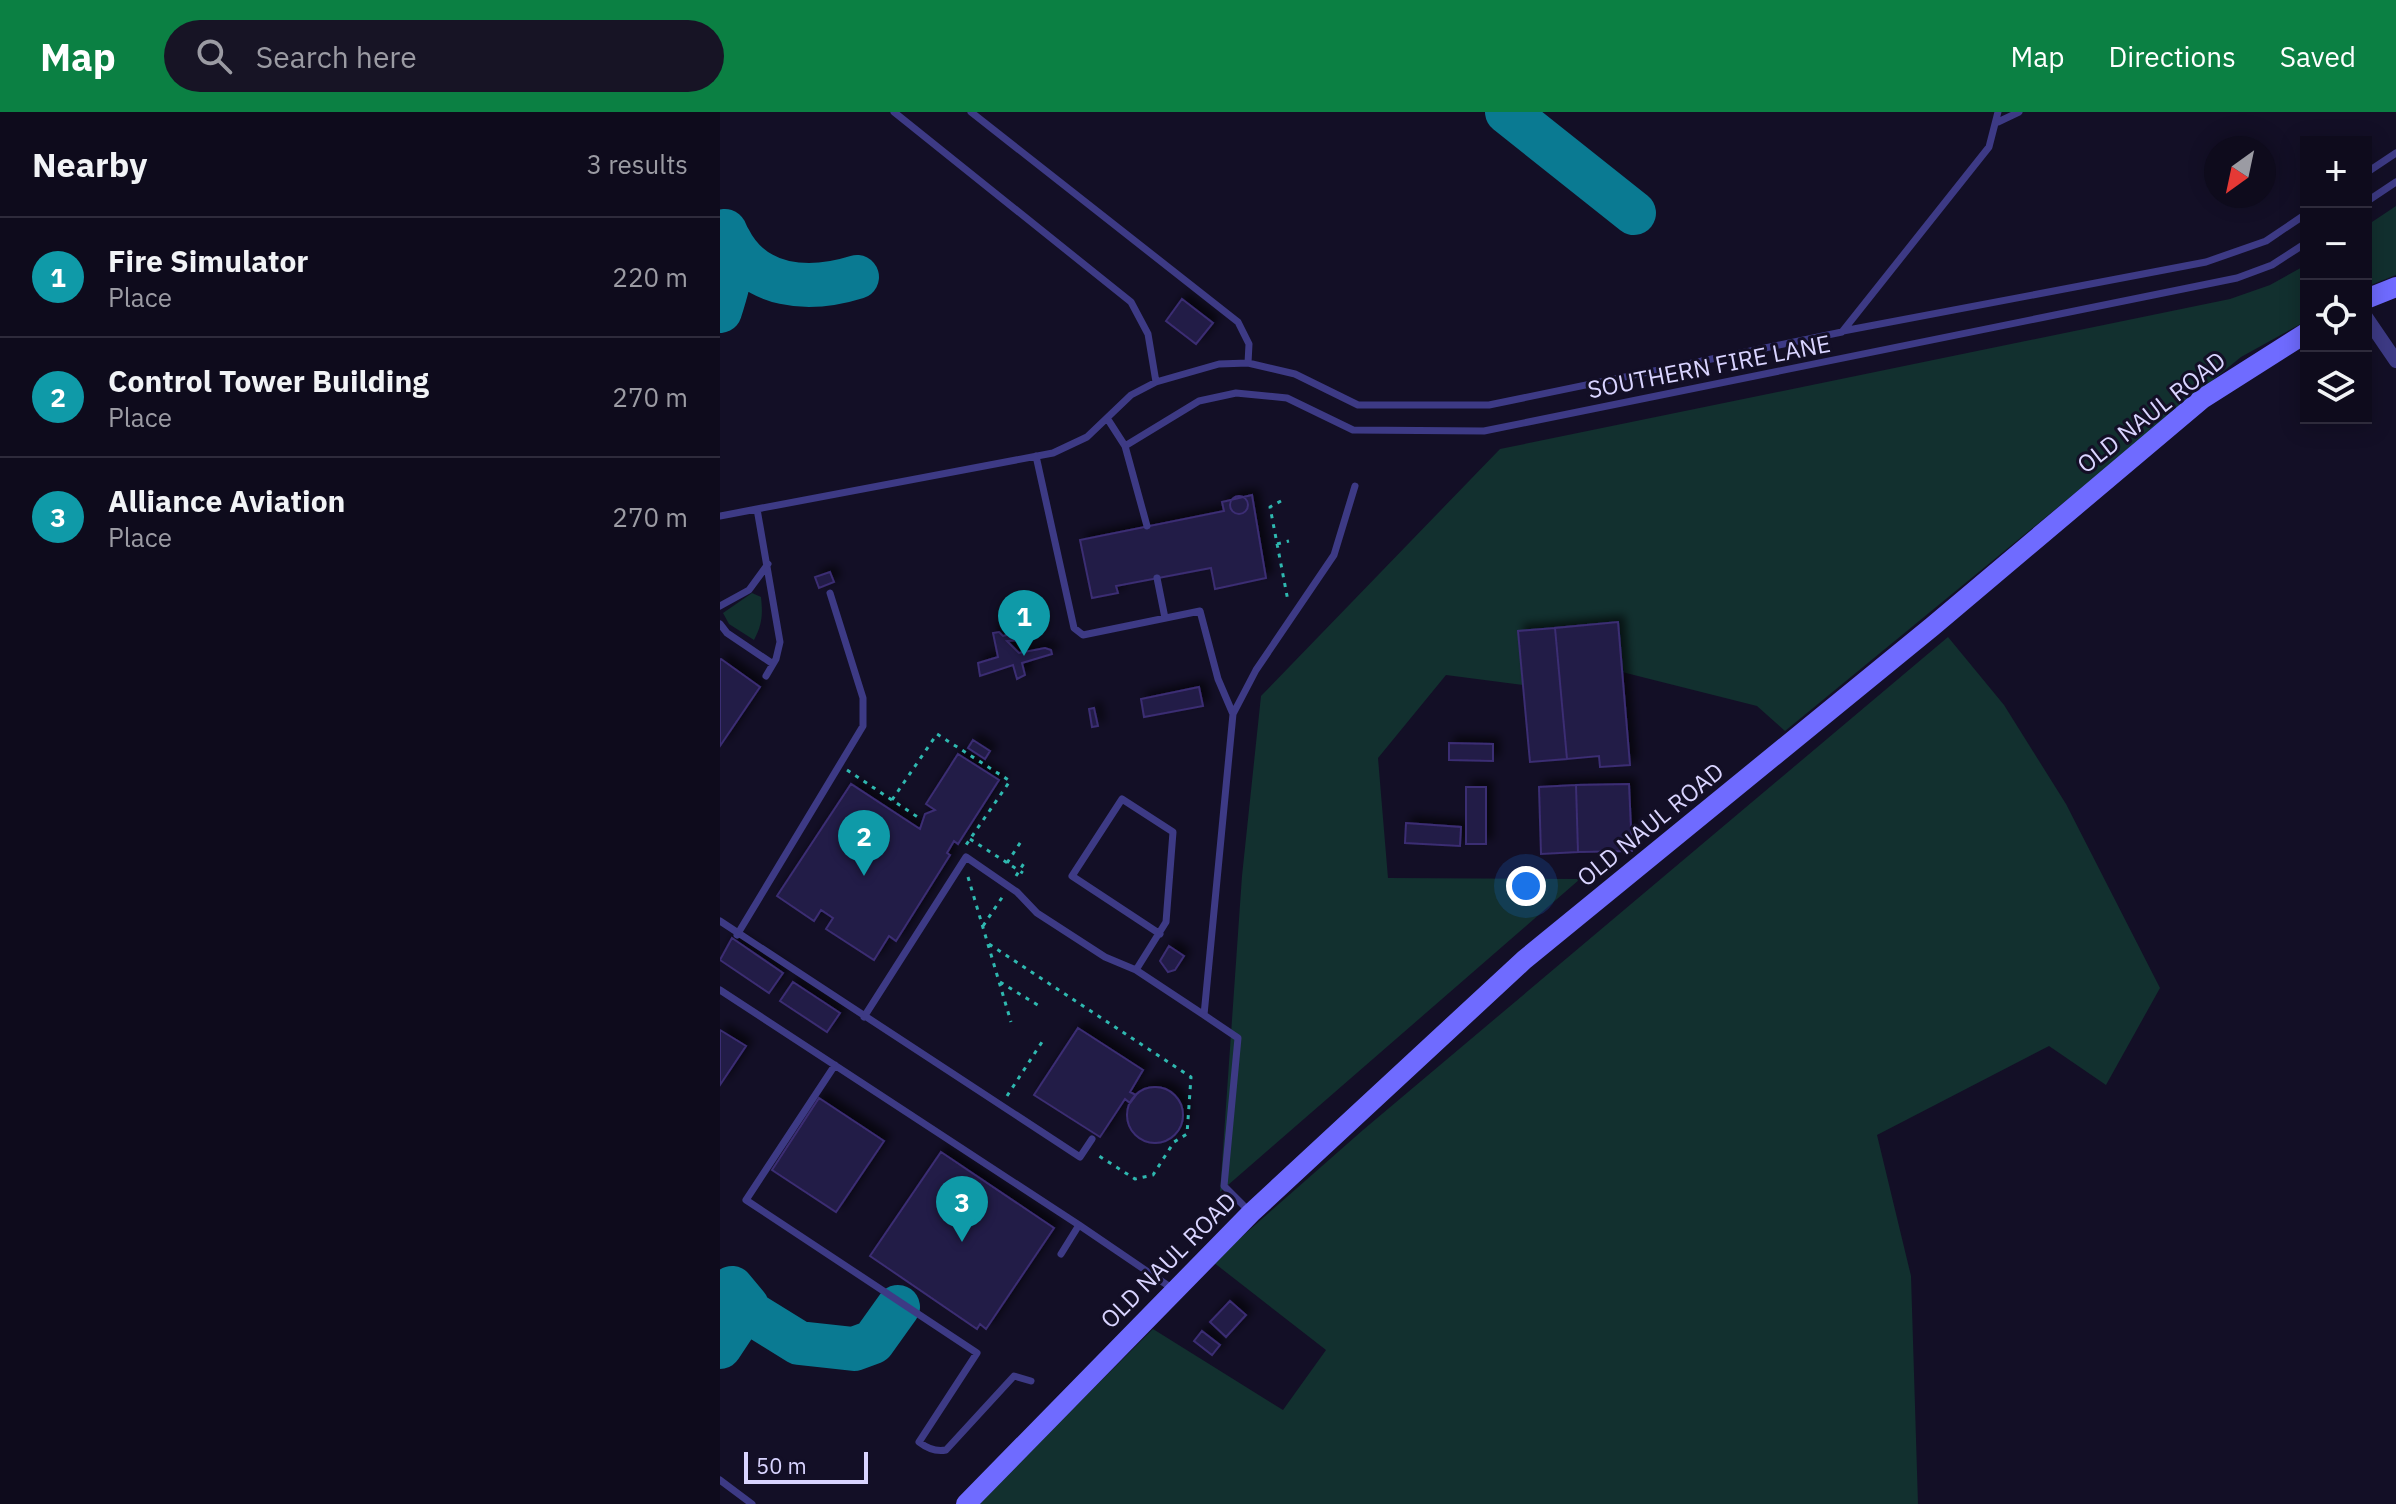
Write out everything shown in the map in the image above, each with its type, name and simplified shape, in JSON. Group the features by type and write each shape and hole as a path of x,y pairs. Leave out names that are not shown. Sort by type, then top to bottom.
{"main road":[{"path":"2372,297 2396,287"},
{"name":"OLD NAUL ROAD","path":"966,1504 1058,1403 1251,1213 1524,960 1933,626 2202,399 2300,337"}],"street":[{"path":"2372,326 2396,361"}],"lane":[{"path":"894,112 1131,302 1148,334 1156,382"},
{"path":"971,112 1238,322 1249,344 1248,363"},
{"path":"1842,332 1989,147 1998,122 1998,112"},
{"path":"1998,122 2019,112"},
{"path":"2372,169 2396,153"},
{"path":"2372,198 2396,182"},
{"path":"720,516 1053,453 1087,437 1131,395 1156,382 1219,364 1248,363 1295,374 1358,405 1489,405 1842,332 2206,262 2266,241 2300,218"},
{"name":"SOUTHERN FIRE LANE","path":"1125,446 1199,401 1236,393 1287,398 1353,430 1484,431 2237,278 2272,265 2300,247"},
{"path":"1107,418 1125,446 1147,526"},
{"path":"1036,456 1074,628 1083,635 1200,611 1218,679 1233,714"},
{"path":"1204,1015 1233,714 1256,670 1334,555 1355,486"},
{"path":"757,509 780,642 766,676"},
{"path":"720,606 749,590 768,564"},
{"path":"1157,578 1165,618"},
{"path":"737,935 863,726 863,698 830,593"},
{"path":"720,624 727,633 773,664"},
{"path":"1136,970 1160,934 1166,922 1173,832 1122,799 1072,876 1160,934"},
{"path":"864,1017 966,857 1017,892 1037,913 1105,957 1136,970 1238,1038 1224,1186 1251,1213"},
{"path":"720,921 1080,1157 1092,1139"},
{"path":"720,990 1174,1289"},
{"path":"835,1065 746,1200 977,1353 919,1442 924,1446 937,1451 946,1450 1014,1376 1031,1381"},
{"path":"1061,1254 1079,1225"},
{"path":"720,1480 752,1504"}],"path":[{"path":"1281,501 1270,507 1289,603"},
{"path":"1277,544 1289,541"},
{"path":"892,800 937,734 1010,781 970,839 966,857 969,881 1011,1022"},
{"path":"841,766 919,818"},
{"path":"970,839 1023,873"},
{"path":"1007,863 1022,840"},
{"path":"989,944 1191,1077 1187,1134 1174,1142 1153,1175 1135,1179 1086,1148"},
{"path":"1000,982 1041,1007"},
{"path":"1001,1106 1042,1042"}],"green space":[{"path":"2396,206 2396,275 2372,285 2372,280 2372,222"},
{"path":"2300,268 2300,324 2241,357 1785,731 1757,706 1622,672 1617,622 1518,631 1523,685 1446,675 1378,758 1388,878 1580,879 1220,1192 1242,876 1261,696 1500,449 2230,299 2270,285"},
{"path":"752,593 761,597 762,609 754,640 729,624 723,613"},
{"path":"1948,637 2004,705 2066,804 2160,988 2106,1085 2049,1046 1877,1135 1911,1276 1918,1504 977,1504 1153,1329 1283,1410 1326,1350 1213,1262 1363,1130"}],"building":[{"path":"1182,299 1213,323 1196,344 1166,321"},
{"path":"1252,495 1266,578 1215,589 1211,568 1116,586 1118,593 1092,598 1080,540 1224,511 1222,502"},
{"path":"1239,496 1248,505 1239,514 1230,505"},
{"path":"830,572 834,582 819,588 815,577"},
{"path":"1618,622 1630,765 1600,767 1599,756 1567,759 1555,628"},
{"path":"1555,628 1567,759 1530,762 1518,631"},
{"path":"999,632 1003,636 1017,633 1019,640 1007,641 1019,653 1045,648 1052,654 1022,663 1025,675 1017,679 1013,665 980,676 978,663 998,657 993,633"},
{"path":"720,660 760,687 720,746"},
{"path":"1199,687 1203,706 1144,717 1141,699"},
{"path":"1094,708 1098,726 1092,727 1089,709"},
{"path":"973,740 990,751 985,759 968,748"},
{"path":"1449,743 1493,744 1493,761 1449,760"},
{"path":"958,754 999,780 958,844 954,841 947,853 950,855 896,941 889,936 874,960 826,929 833,918 821,910 814,921 777,896 851,784 920,829 925,814 935,810 926,804"},
{"path":"1629,784 1632,851 1578,852 1576,785"},
{"path":"1576,785 1578,852 1541,854 1539,787"},
{"path":"1466,787 1486,787 1486,844 1466,844"},
{"path":"1406,823 1461,827 1460,846 1405,843"},
{"path":"732,938 783,973 769,993 720,960"},
{"path":"1169,946 1184,956 1175,970 1168,972 1160,961"},
{"path":"793,982 840,1013 827,1032 780,1001"},
{"path":"1078,1028 1143,1070 1130,1092 1136,1095 1130,1103 1125,1099 1100,1137 1034,1095"},
{"path":"720,1030 746,1046 720,1085"},
{"path":"1155,1087 1175,1095 1183,1115 1175,1135 1155,1143 1135,1135 1127,1115 1135,1095"},
{"path":"819,1098 884,1141 836,1212 772,1170"},
{"path":"941,1152 1054,1228 986,1329 980,1324 977,1329 870,1256"},
{"path":"1230,1301 1246,1315 1226,1337 1210,1322"},
{"path":"1202,1331 1220,1345 1212,1355 1194,1341"}],"taxiway":[{"path":"1507,112 1634,213"},
{"path":"720,311 731,261 725,231"},
{"path":"729,239 753,268 784,282 820,284 857,277"},
{"path":"720,1347 747,1306 732,1288"},
{"path":"720,1294 799,1343 854,1349 873,1342 898,1307"}],"place":[{"name":"Fire Simulator","path":"1024,656"},
{"name":"Control Tower Building","path":"864,876"},
{"name":"Alliance Aviation","path":"962,1242"}]}
